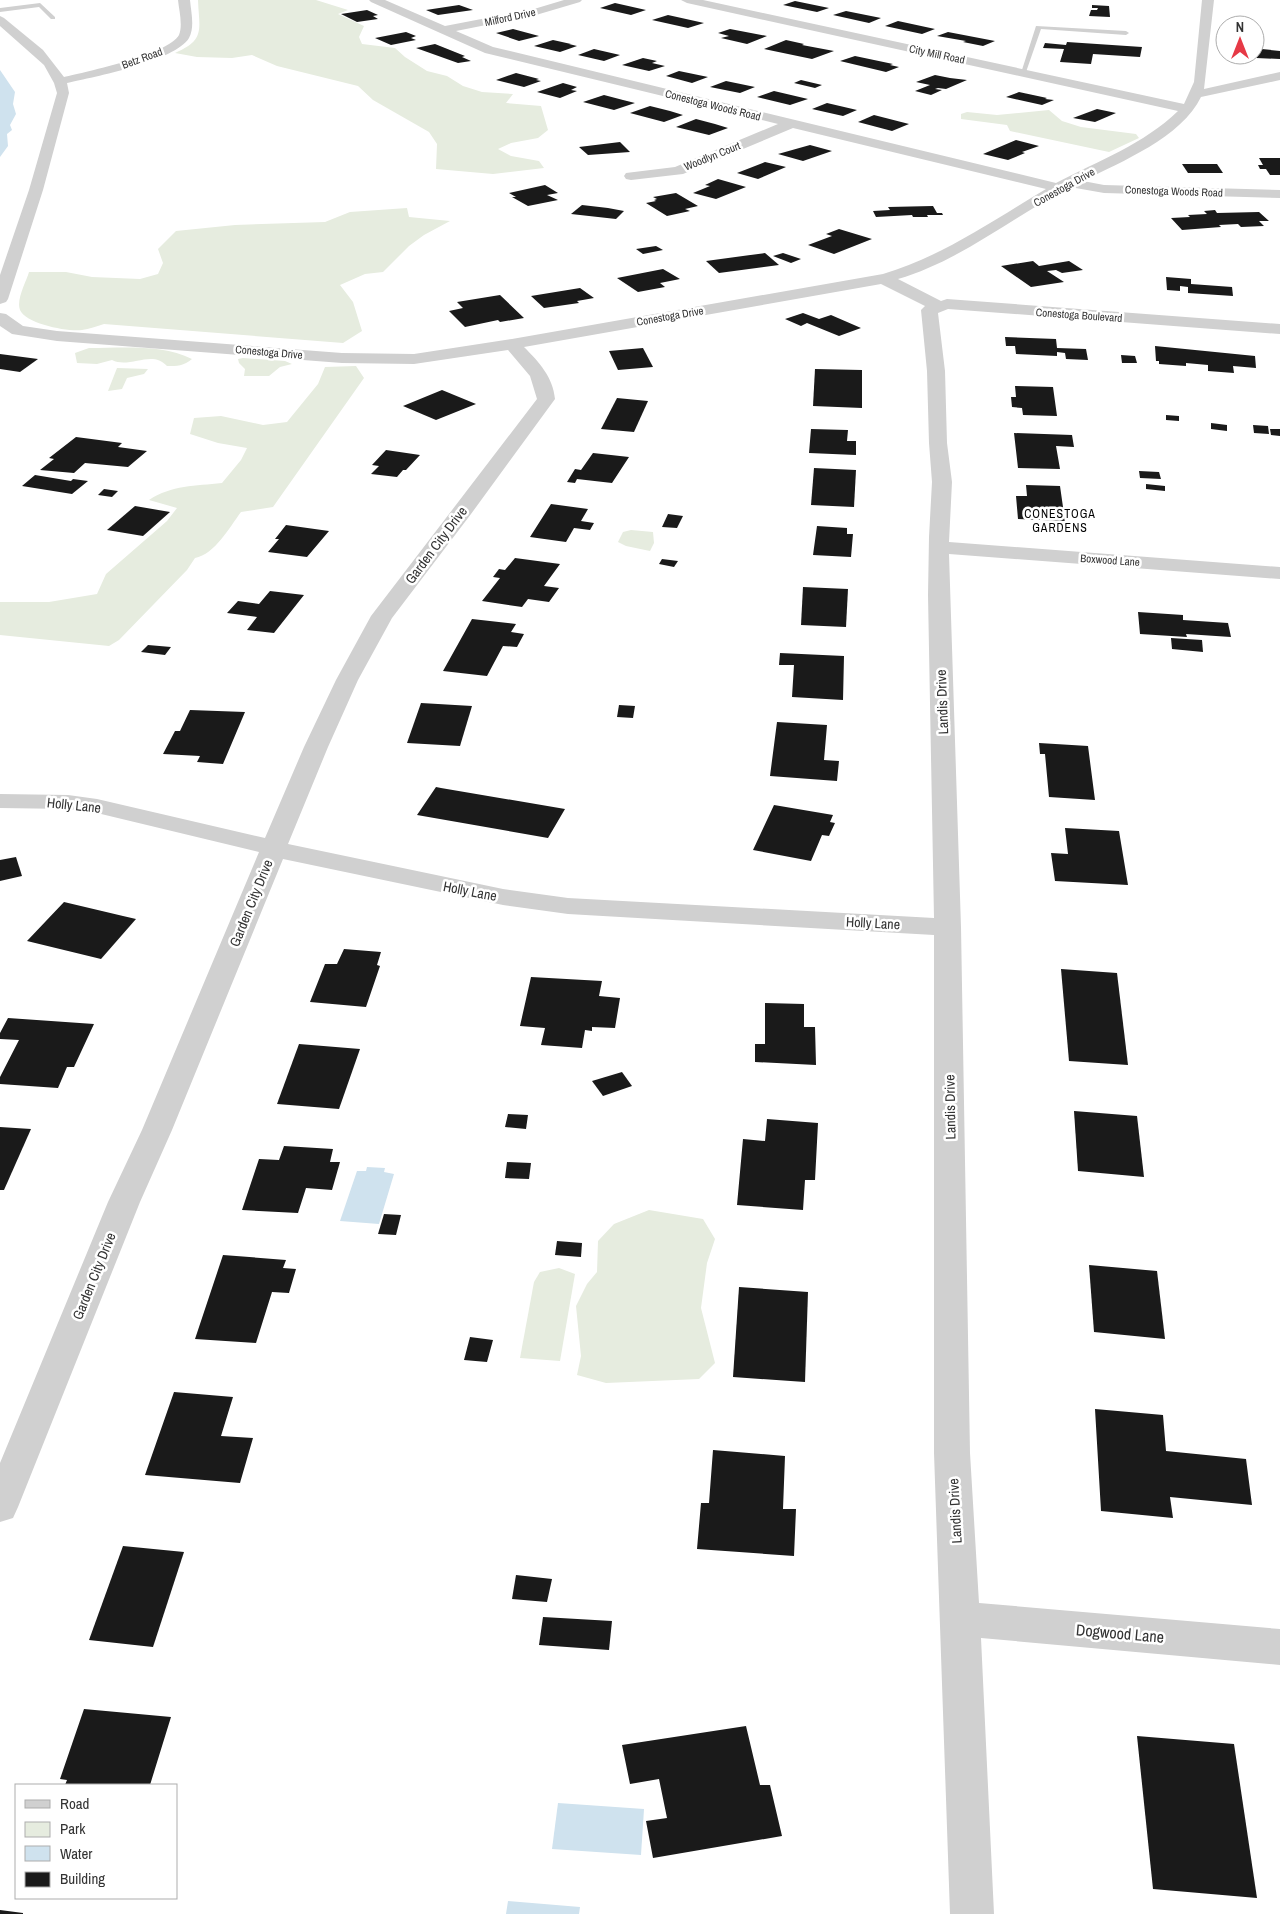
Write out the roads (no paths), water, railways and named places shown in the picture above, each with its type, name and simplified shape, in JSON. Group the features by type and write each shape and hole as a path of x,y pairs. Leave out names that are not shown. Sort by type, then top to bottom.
{"street":[{"name":"Betz Road","path":"61,81 111,69 173,45 182,38 186,31 184,0"},
{"name":"Conestoga Woods Road","path":"375,0 489,50 790,124 1064,185 1104,189 1280,194"},
{"name":"Milford Drive","path":"444,30 536,12 576,0"},
{"name":"City Mill Road","path":"687,0 1187,109"},
{"name":"Conestoga Drive","path":"0,318 18,330 57,336 342,358 414,358 512,344 884,278 916,268 973,239 1064,185 1150,138 1187,109 1196,94 1200,82 1208,0"},
{"path":"0,20 44,58 61,81 63,93 0,299"},
{"path":"1196,94 1280,76"},
{"name":"Woodlyn Court","path":"631,176 678,171 790,124"},
{"name":"Conestoga Boulevard","path":"884,278 939,306 947,304 1280,329"},
{"name":"Landis Drive","path":"939,306 929,310 936,372 938,443 942,482 939,547 948,927 952,1453 972,1914"},
{"name":"Garden City Drive","path":"0,1507 124,1202 157,1130 274,848 343,689 382,616 464,510 468,502 546,399 546,388 542,378 512,344"},
{"name":"Boxwood Lane","path":"939,547 1280,573"},
{"name":"Holly Lane","path":"0,801 68,802 97,806 355,868 494,895 568,906 948,927"},
{"name":"Dogwood Lane","path":"960,1619 1280,1647"}],"lane":[{"path":"0,10 40,5 53,18"},
{"path":"1022,72 1038,28 1126,33"}],"water":[{"path":"0,70 15,92 13,104 16,114 10,125 12,130 7,134 8,146 0,157"},
{"path":"367,1167 385,1168 384,1172 394,1174 379,1224 340,1221 357,1171 366,1171"},
{"path":"558,1803 644,1809 641,1855 552,1849"},
{"path":"508,1901 580,1907 579,1914 506,1914"}],"district":[{"name":"CONESTOGA GARDENS","path":"1060,521"}]}
